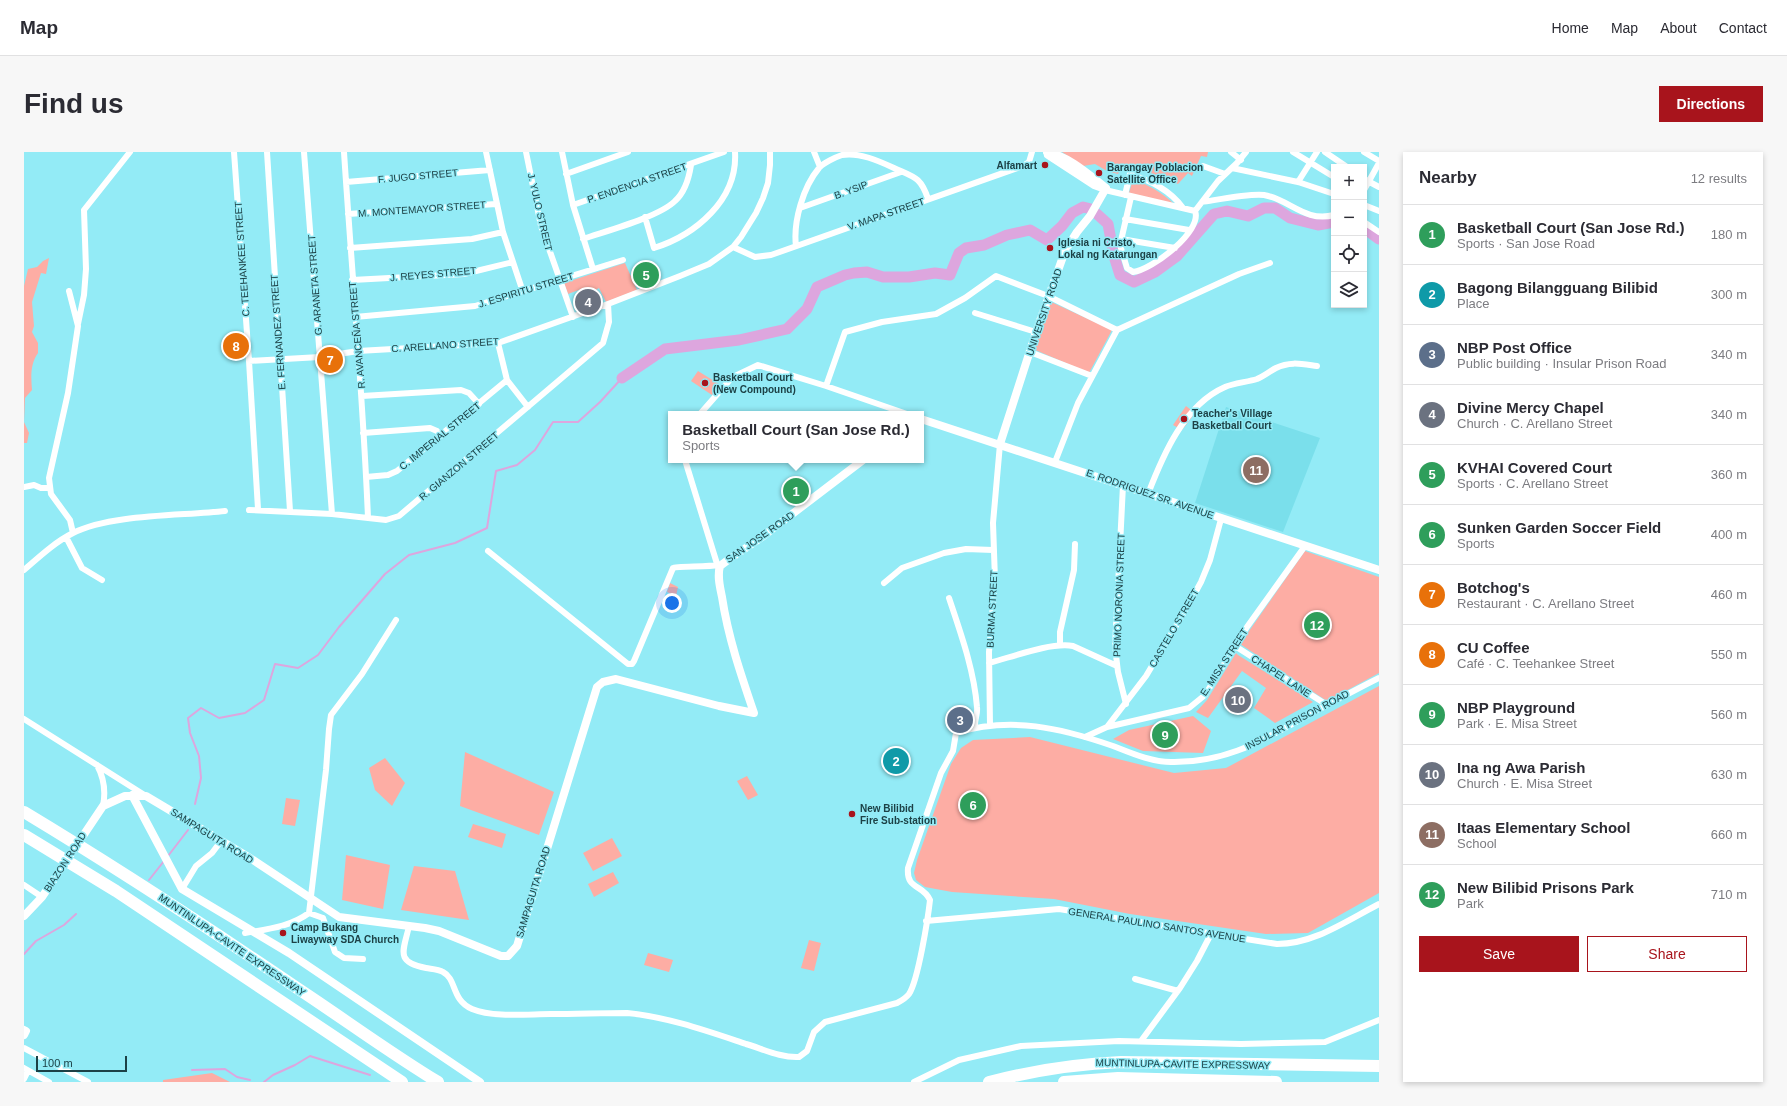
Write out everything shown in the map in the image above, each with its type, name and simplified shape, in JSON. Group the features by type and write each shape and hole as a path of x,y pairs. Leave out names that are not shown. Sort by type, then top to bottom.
{"highway":[{"name":"MUNTINLUPA-CAVITE EXPRESSWAY","path":"24,812 126,875 366,1036 438,1082"},
{"name":"MUNTINLUPA-CAVITE EXPRESSWAY","path":"24,835 122,896 402,1082"},
{"name":"MUNTINLUPA-CAVITE EXPRESSWAY","path":"989,1082 1045,1068 1094,1063 1379,1066"},
{"name":"MUNTINLUPA-CAVITE EXPRESSWAY","path":"1064,1082 1118,1078 1276,1082"}],"street":[{"path":"73,533 70,520 51,494 49,478 68,393 84,295 86,269 84,210 130,152"},
{"name":"C. TEEHANKEE STREET","path":"234,152 258,510"},
{"name":"E. FERNANDEZ STREET","path":"267,152 290,511"},
{"name":"G. ARANETA STREET","path":"304,152 332,514"},
{"name":"R. AVANCEÑA STREET","path":"344,152 352,280 362,396 368,518"},
{"path":"486,152 503,232 523,292"},
{"name":"J. YULO STREET","path":"526,152 542,226 559,280 573,317"},
{"path":"562,152 573,205 593,269"},
{"path":"566,174 628,152"},
{"name":"P. ENDENCIA STREET","path":"573,205 724,152"},
{"path":"645,217 654,248 665,244 697,226 711,214 722,200 729,186 734,169 735,152"},
{"name":"C. ARELLANO STREET","path":"249,361 320,357 358,351 498,343 608,304 708,264 733,247 749,226 763,198 769,171 770,152"},
{"path":"814,152 820,167"},
{"name":"V. MAPA STREET","path":"733,247 745,254 763,257 1023,166 1029,162 1032,152"},
{"path":"1045,152 1094,185 1128,196 1195,211"},
{"path":"1231,152 1240,160"},
{"path":"1183,208 1178,201 1163,189 1130,174 1120,250 1127,268 1133,272 1150,265 1175,248 1196,219 1195,211 1225,174 1246,152"},
{"path":"1293,152 1331,175"},
{"path":"1298,182 1317,152"},
{"path":"1325,152 1343,164"},
{"path":"1364,152 1379,162 1367,180 1379,187"},
{"path":"796,246 794,232 800,208 810,181 820,167 843,154 862,154 902,172 921,183 928,199"},
{"path":"583,239 645,217 669,206 679,197 689,175 690,165"},
{"path":"1203,166 1225,174"},
{"path":"1232,168 1298,182 1331,193"},
{"name":"F. JUGO STREET","path":"346,182 490,170"},
{"name":"B. YSIP","path":"800,208 902,172"},
{"name":"UNIVERSITY ROAD","path":"1000,444 1048,296 1065,251 1077,232 1090,216 1106,189"},
{"path":"1202,202 1264,195 1310,215 1326,217 1331,216"},
{"name":"M. MONTEMAYOR STREET","path":"348,214 496,204"},
{"path":"1367,206 1379,211"},
{"path":"1125,219 1189,230"},
{"path":"1367,224 1379,232"},
{"path":"350,248 472,239 503,232"},
{"path":"1121,239 1175,248"},
{"name":"J. ESPIRITU STREET","path":"355,317 475,306 623,260"},
{"name":"J. REYES STREET","path":"352,280 464,274 513,262"},
{"path":"1055,462 1078,403 1117,330 1239,274 1270,263"},
{"path":"826,386 845,332 882,322 931,316 965,298 996,276 1048,296 1117,330"},
{"path":"69,291 78,326"},
{"name":"R. GIANZON STREET","path":"249,510 332,514 386,520 399,516 603,343 609,322 608,304"},
{"path":"975,313 1036,332"},
{"path":"498,343 508,380 528,407"},
{"path":"1030,352 1092,376"},
{"path":"1148,494 1162,458 1181,425 1201,403 1211,395 1225,386 1260,378 1287,363 1317,366"},
{"path":"703,411 733,377 758,365 826,386 898,411"},
{"name":"C. IMPERIAL STREET","path":"366,477 388,475 397,471 508,380"},
{"path":"362,396 461,390 470,393 479,404"},
{"name":"E. RODRIGUEZ SR. AVENUE","path":"924,420 1379,570"},
{"path":"363,433 430,428 437,431 441,436"},
{"name":"BURMA STREET","path":"990,726 989,663 995,580 993,523 1000,444"},
{"path":"488,551 628,664 632,664 673,568 677,566 718,567 686,463"},
{"name":"SAN JOSE ROAD","path":"754,713 734,652 724,608 718,567 762,537 859,463"},
{"path":"24,487 34,485 41,488 50,488"},
{"name":"PRIMO NORONIA STREET","path":"1123,485 1116,611 1116,647 1117,666 1126,704"},
{"path":"24,570 66,537 94,525 119,521 225,511"},
{"name":"CASTELO STREET","path":"1107,727 1146,676 1190,604 1210,560 1221,518"},
{"path":"66,537 82,568 102,580"},
{"path":"1060,645 1060,632 1074,570 1075,544"},
{"name":"E. MISA STREET","path":"1085,737 1107,727 1189,708 1205,694 1247,627 1305,546"},
{"path":"884,583 902,568 944,553 966,549 993,550"},
{"path":"949,598 962,637 973,682 977,708 977,716 974,720 975,728"},
{"path":"245,933 283,927 300,920 310,913 331,715 362,674 396,620"},
{"path":"989,663 1060,645 1073,646 1117,666"},
{"name":"CHAPEL LANE","path":"1235,646 1327,705"},
{"name":"INSULAR PRISON ROAD","path":"926,922 930,900 928,895 913,886 909,880 908,868 941,773 953,751 956,733 990,726 1035,725 1065,730 1136,755 1170,762 1204,761 1249,748 1379,678"},
{"name":"SAMPAGUITA ROAD","path":"24,719 146,796 221,841 339,917 409,926 439,932 500,956 508,956 514,950 595,692 600,684 611,679 616,679 718,706 754,713"},
{"path":"96,764 104,783 105,797 103,806"},
{"path":"132,795 182,889 207,905 224,913 254,931 480,1082"},
{"name":"BIAZON ROAD","path":"24,916 42,897 103,806 120,798 132,795 146,796"},
{"path":"182,889 196,866 212,853 221,841"},
{"path":"24,886 42,897"},
{"name":"GENERAL PAULINO SANTOS AVENUE","path":"926,922 1059,910 1277,944 1293,944 1313,938 1379,904"},
{"path":"323,918 330,912"},
{"path":"310,913 323,918 335,952 344,958 363,959"},
{"path":"409,926 403,953 404,958 408,963 416,966 443,972 450,980 459,999 473,1009 493,1013 521,1015 644,1014 682,1023 793,1058 803,1056 807,1051 814,1032 825,1022 888,1007 906,997 914,981 926,922"},
{"path":"1141,1041 1178,991 1197,961 1211,934"},
{"path":"1135,979 1178,991"},
{"path":"914,1082 958,1060 1022,1046 1141,1041 1241,1044 1325,1042 1379,1020"},
{"path":"24,1048 88,1082"},
{"path":"24,1079 26,1069 45,1081"}],"shaded area":[{"path":"1062,152 1208,152 1207,157 1201,156 1192,176 1188,173 1178,184 1133,166 1122,167 1118,174 1107,171 1095,164 1083,166"},
{"path":"1133,179 1155,189 1174,204 1129,193"},
{"path":"49,258 46,274 41,273 32,302 34,326 32,332 38,343 38,353 32,366 32,390 25,398 24,422 24,286 28,269 37,267"},
{"path":"625,263 637,290 606,302 599,288 594,291 584,288 568,294 564,283"},
{"path":"655,264 661,278 637,287 631,272"},
{"path":"1049,301 1112,330 1089,373 1033,349"},
{"name":"Basketball Court (New Compound)","path":"698,371 719,384 712,395 691,381"},
{"name":"Teacher's Village Basketball Court","path":"1186,406 1195,413 1182,430 1173,425"},
{"path":"1226,407 1320,438 1283,532 1195,503"},
{"path":"24,422 29,433 27,443 24,443"},
{"path":"803,479 810,490 790,504 783,493"},
{"path":"1305,551 1379,577 1379,673 1327,701 1240,644"},
{"path":"670,583 678,587 676,596 667,592"},
{"path":"1236,653 1313,702 1275,723 1254,708 1266,688 1242,671 1208,718 1196,712 1207,700"},
{"path":"1379,686 1379,893 1308,933 1266,934 1130,914 1054,899 952,892 925,887 916,880 914,873 917,860 951,764 961,748 973,740 1030,737 1174,773 1226,768"},
{"path":"1193,716 1211,731 1203,753 1143,751 1113,739 1129,730"},
{"path":"465,752 554,792 539,835 460,806"},
{"path":"385,758 405,783 392,806 375,790 369,768"},
{"path":"747,776 758,795 748,800 737,781"},
{"path":"286,798 300,800 295,826 282,824"},
{"path":"473,824 506,834 502,848 468,837"},
{"path":"612,838 622,856 593,871 583,853"},
{"path":"346,855 390,865 383,909 342,900"},
{"path":"414,866 455,871 469,920 401,910"},
{"path":"613,872 619,883 594,897 588,884"},
{"path":"809,940 821,943 814,971 801,968"},
{"path":"648,953 673,960 669,972 644,965"},
{"path":"212,1073 230,1082 163,1082 163,1080"}],"waterway":[{"path":"622,378 665,349 739,340 787,329 807,309 817,287 845,275 867,272 883,277 909,277 935,273 950,275 959,253 966,248 984,245 1007,235 1030,230 1047,240 1062,226 1072,213 1083,207 1091,209"},
{"path":"1097,214 1108,224 1114,256 1120,275 1134,282 1155,272 1177,256 1214,214 1227,211 1248,216 1264,208 1275,208 1290,218 1318,225 1331,223"},
{"path":"1367,230 1379,239"},
{"path":"195,804 201,778 199,756 190,733 188,718 201,708 219,718 245,713 264,700 275,664 298,668 318,655 339,627 385,574 409,555 455,543 487,528 496,471 517,465 535,450 553,422 578,422 600,402 622,378"},
{"path":"168,856 188,830"},
{"path":"149,880 164,861"},
{"path":"24,954 36,941 64,925 76,914"},
{"path":"264,1082 273,1075 310,1056 370,1075"},
{"path":"192,1070 225,1069 237,1077 250,1080"}],"place":[{"name":"Alfamart","path":"1045,165"},
{"name":"Barangay Poblacion Satellite Office","path":"1099,173"},
{"name":"Iglesia ni Cristo, Lokal ng Katarungan","path":"1050,248"},
{"name":"KVHAI Covered Court","path":"646,275"},
{"name":"Divine Mercy Chapel","path":"588,302"},
{"name":"CU Coffee","path":"236,346"},
{"name":"Botchog's","path":"330,360"},
{"name":"Basketball Court (New Compound)","path":"705,383"},
{"name":"Teacher's Village Basketball Court","path":"1184,419"},
{"name":"Itaas Elementary School","path":"1256,470"},
{"name":"Basketball Court (San Jose Rd.)","path":"796,491"},
{"name":"New Bilibid Prisons Park","path":"1317,625"},
{"name":"Ina ng Awa Parish","path":"1238,700"},
{"name":"NBP Post Office","path":"960,720"},
{"name":"NBP Playground","path":"1165,735"},
{"name":"Bagong Bilangguang Bilibid","path":"896,761"},
{"name":"Sunken Garden Soccer Field","path":"973,805"},
{"name":"New Bilibid Fire Sub-station","path":"852,814"},
{"name":"Camp Bukang Liwayway SDA Church","path":"283,933"}]}
